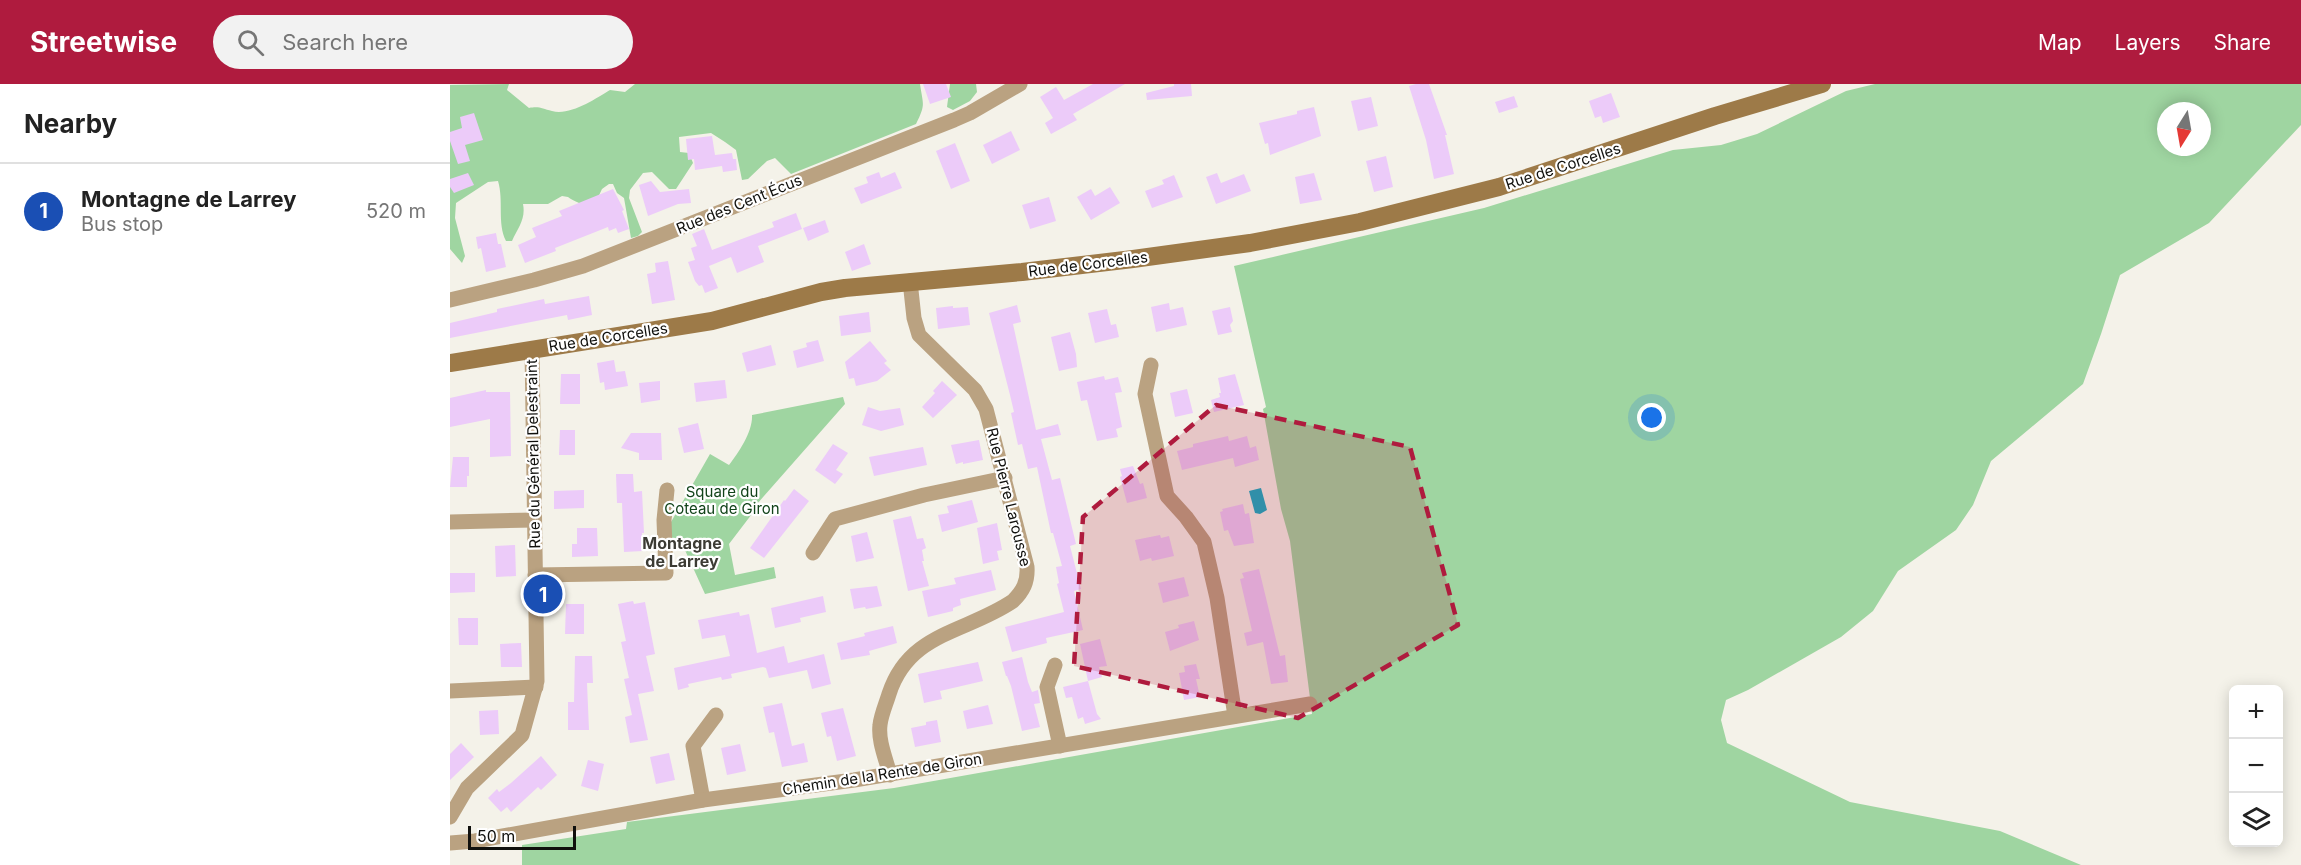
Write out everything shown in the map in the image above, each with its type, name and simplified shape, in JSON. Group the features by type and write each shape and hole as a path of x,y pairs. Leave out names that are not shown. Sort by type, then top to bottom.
{"main road":[{"name":"Rue de Corcelles","path":"450,363 712,321 821,292 1133,259 1250,243 1328,229 1499,187 1715,116 1821,84"}],"street":[{"name":"Rue des Cent Écus","path":"450,300 583,266 827,168 954,120 1020,84"},
{"name":"Rue Pierre Larousse","path":"890,775 880,724 894,679 900,669 914,653 928,643 1008,604 1020,593 1026,583 1027,567 986,409 980,396 918,335 909,281"},
{"name":"Rue du Général Delestraint","path":"450,816 467,788 522,735 536,687 532,349"},
{"path":"1151,364 1145,394 1167,496 1204,542 1219,608 1235,716"},
{"path":"813,553 834,519 924,495 1005,478"},
{"path":"535,575 666,573 664,520 667,490"},
{"path":"450,522 534,520"},
{"path":"1055,665 1047,687 1060,746"},
{"path":"450,691 536,687"},
{"name":"Chemin de la Rente de Giron","path":"450,843 475,841 703,800 890,775 1310,704"},
{"path":"703,800 693,746 716,715"}],"highlighted area":[{"path":"1216,405 1410,447 1458,625 1298,718 1074,666 1083,517"}],"green space":[{"path":"509,84 507,90 529,108 559,112 582,106 610,90 625,92 635,84 920,84 923,104 916,124 791,174 775,158 767,161 748,179 742,180 736,150 725,142 711,133 679,137 680,152 689,153 693,163 676,189 669,189 652,172 643,173 630,190 629,198 642,232 631,238 624,198 617,193 613,184 609,184 602,189 594,206 584,205 562,196 548,204 523,204 519,228 512,241 506,241 502,227 498,181 488,182 456,203 455,218 465,256 462,263 450,249 450,85"},
{"path":"950,84 976,84 977,92 970,101 953,110 947,107"},
{"path":"1875,84 2301,84 2301,125 2209,223 2120,275 2083,384 1991,461 1973,505 1956,530 1898,571 1873,611 1841,637 1726,700 1721,720 1727,743 1850,802 2000,831 2081,865 522,865 522,845 626,829 627,822 894,788 1312,714 1290,541 1281,509 1263,409 1266,407 1234,266 1484,208 1673,150 1721,145 1757,134 1846,91"},
{"name":"Square du Coteau de Giron","path":"843,397 845,404 757,504 758,506 729,544 735,575 774,567 776,578 705,594 684,548 676,548 671,538 671,522 710,454 729,465 748,434 752,415"}],"water":[{"path":"1261,488 1267,510 1260,514 1255,513 1249,491"}],"building":[{"path":"923,84 946,84 951,97 930,104"},
{"path":"1093,84 1125,84 1073,114 1077,120 1051,134 1045,123 1053,118 1040,97 1056,87 1064,100"},
{"path":"1174,84 1191,84 1192,96 1147,100 1146,93 1174,86"},
{"path":"1429,84 1447,135 1445,135 1454,174 1434,179 1426,140 1409,86"},
{"path":"1611,93 1620,117 1603,123 1601,116 1595,118 1589,101"},
{"path":"1514,96 1518,107 1499,113 1495,102"},
{"path":"1371,97 1378,126 1358,131 1351,101"},
{"path":"1314,107 1321,136 1270,155 1268,143 1265,144 1259,123 1297,114 1297,111"},
{"path":"474,113 483,140 465,145 470,161 458,164 450,141 450,132 462,128 460,117"},
{"path":"1011,131 1020,150 992,164 983,145"},
{"path":"712,136 715,155 732,153 733,159 736,159 737,170 723,172 722,166 695,170 694,159 688,160 686,139"},
{"path":"955,143 970,181 951,189 936,151"},
{"path":"1386,156 1393,187 1374,192 1366,161"},
{"path":"879,172 881,178 895,172 902,188 861,204 854,188 868,183 866,177"},
{"path":"468,173 474,185 454,193 450,187 450,179"},
{"path":"1217,173 1221,183 1244,174 1251,191 1216,204 1206,177"},
{"path":"1314,173 1322,200 1300,204 1295,177"},
{"path":"1174,175 1183,197 1152,208 1145,191 1164,184 1162,180"},
{"path":"651,181 660,192 689,189 691,203 678,204 648,216 639,185"},
{"path":"1110,187 1120,203 1091,220 1077,197 1091,189 1095,196"},
{"path":"613,189 624,210 622,211 629,229 618,233 616,228 609,231 608,227 555,248 556,251 525,263 518,245 536,237 532,228 562,216 559,211"},
{"path":"1049,197 1056,221 1030,229 1022,205"},
{"path":"796,213 802,229 758,246 764,262 737,273 731,257 709,266 718,288 705,293 702,285 699,286 695,281 688,262 695,260 691,248 697,246 692,234 704,229 712,250 774,227 772,222"},
{"path":"825,220 829,232 808,241 803,228"},
{"path":"496,233 506,267 486,272 476,237"},
{"path":"864,244 871,264 852,271 845,252"},
{"path":"668,261 675,300 652,304 647,274 656,272 655,263"},
{"path":"589,296 592,315 568,320 567,315 450,338 450,323 497,312 497,309 544,299 545,304"},
{"path":"1169,303 1170,310 1183,307 1187,325 1156,332 1151,307"},
{"path":"1017,305 1021,322 1013,324 1036,430 1058,424 1061,435 1041,439 1052,480 1060,478 1076,544 1070,546 1081,589 1074,591 1083,630 1046,638 1047,643 1012,652 1005,627 1064,612 1057,584 1059,583 1056,567 1062,566 1053,533 1051,533 1037,467 1028,469 1022,444 1018,445 1011,413 1014,412 989,313"},
{"path":"953,306 953,308 968,307 970,325 938,329 936,308"},
{"path":"1230,307 1233,321 1230,325 1232,332 1218,335 1212,311"},
{"path":"1107,309 1111,325 1116,324 1119,337 1095,343 1088,313"},
{"path":"869,312 871,332 841,336 839,316"},
{"path":"1070,332 1077,367 1059,371 1051,337"},
{"path":"818,340 824,361 797,368 793,351 807,347 806,343"},
{"path":"870,341 887,361 884,363 891,370 877,381 856,386 854,378 849,379 845,362"},
{"path":"771,345 776,365 747,372 742,353"},
{"path":"614,360 616,372 625,371 628,386 605,390 604,382 600,383 597,363"},
{"path":"561,374 580,374 580,404 560,404"},
{"path":"1235,374 1244,405 1214,412 1211,400 1220,397 1219,393 1221,393 1218,378"},
{"path":"1104,376 1105,380 1118,377 1122,392 1115,393 1122,427 1116,429 1118,437 1097,441 1087,400 1081,401 1077,382"},
{"path":"725,380 727,398 696,402 694,383"},
{"path":"660,381 660,400 641,403 639,383"},
{"path":"942,381 957,395 933,418 922,407"},
{"path":"1187,389 1193,413 1175,417 1170,393"},
{"path":"486,390 486,392 510,392 511,456 490,457 490,419 450,427 450,398"},
{"path":"868,407 880,411 900,408 904,425 881,431 862,425"},
{"path":"698,423 704,449 684,453 678,428"},
{"path":"560,430 575,430 575,455 559,455"},
{"path":"631,433 661,433 662,460 639,460 639,453 621,448"},
{"path":"1228,436 1229,441 1247,436 1250,448 1256,446 1259,460 1235,467 1233,458 1182,470 1177,451 1193,447 1193,444"},
{"path":"979,440 983,460 956,464 951,445"},
{"path":"833,444 848,453 836,470 843,474 835,484 815,470"},
{"path":"923,447 927,465 874,476 869,457"},
{"path":"453,457 469,457 467,487 450,487"},
{"path":"1133,466 1140,484 1143,483 1147,498 1127,503 1120,469"},
{"path":"616,474 633,474 634,492 642,491 643,551 624,552 622,503 617,503"},
{"path":"794,489 809,501 764,558 750,548"},
{"path":"584,490 584,508 554,509 554,491"},
{"path":"972,500 978,522 942,532 938,515 949,513 947,506"},
{"path":"1243,504 1245,514 1249,513 1254,543 1234,546 1228,530 1224,531 1220,512 1223,511 1222,509"},
{"path":"911,516 917,539 923,538 926,548 922,550 924,561 922,561 929,586 908,591 893,520"},
{"path":"997,523 1002,550 997,551 999,560 983,564 977,528"},
{"path":"577,528 597,528 598,556 572,557 572,544 577,544"},
{"path":"867,532 874,558 856,562 851,536"},
{"path":"1160,535 1161,538 1169,536 1174,556 1140,561 1135,540"},
{"path":"515,545 516,576 496,577 495,546"},
{"path":"1259,569 1280,656 1285,655 1288,682 1271,684 1263,642 1247,646 1244,633 1252,631 1240,579 1244,578 1242,573"},
{"path":"991,570 996,590 960,599 961,605 953,608 953,611 928,617 922,591 956,584 954,578"},
{"path":"450,573 475,573 475,592 450,593"},
{"path":"1184,577 1189,596 1163,603 1158,583"},
{"path":"877,586 882,606 854,609 850,589"},
{"path":"823,596 826,612 800,618 801,622 775,628 771,608"},
{"path":"633,601 634,604 645,602 655,654 646,656 654,691 638,694 648,740 630,743 625,717 632,715 624,679 629,678 621,642 626,641 618,604"},
{"path":"566,604 584,604 584,634 565,634"},
{"path":"739,612 740,616 749,614 757,653 784,646 788,663 824,654 831,684 812,689 807,670 769,678 766,668 763,667 731,674 732,678 722,680 721,677 688,684 689,687 678,690 674,668 730,656 725,635 702,639 698,620"},
{"path":"458,618 478,618 478,645 459,645"},
{"path":"1194,621 1199,640 1170,651 1165,632 1179,628 1178,625"},
{"path":"893,626 897,643 869,651 870,655 841,660 837,643"},
{"path":"1100,639 1107,666 1099,667 1102,677 1088,681 1080,644"},
{"path":"521,643 522,667 501,667 500,644"},
{"path":"575,656 592,656 593,683 587,683 589,730 568,730 568,702 574,702"},
{"path":"1022,657 1032,692 1038,690 1040,703 1034,704 1040,727 1022,731 1011,686 1002,662"},
{"path":"978,662 983,681 940,691 942,699 924,703 918,674"},
{"path":"1196,664 1200,679 1196,679 1200,697 1184,700 1179,673 1185,672 1184,666"},
{"path":"1088,681 1097,714 1101,719 1085,724 1083,717 1078,719 1072,697 1066,698 1063,687"},
{"path":"782,703 792,746 804,743 808,762 782,767 774,732 769,733 763,707"},
{"path":"988,705 993,724 967,729 963,711"},
{"path":"843,708 856,756 837,761 831,736 827,737 821,713"},
{"path":"498,710 499,734 480,735 479,711"},
{"path":"937,720 941,742 915,747 911,728"},
{"path":"461,743 474,757 450,780 450,754"},
{"path":"740,744 746,771 727,775 721,748"},
{"path":"669,753 675,780 656,784 650,757"},
{"path":"541,756 557,775 541,790 538,787 511,812 507,807 501,812 488,798 497,789 499,792 511,783"},
{"path":"588,760 604,764 598,791 581,786"}],"place":[{"name":"Montagne de Larrey","path":"543,594"}],"district":[{"name":"Montagne de Larrey","path":"682,552"}]}
